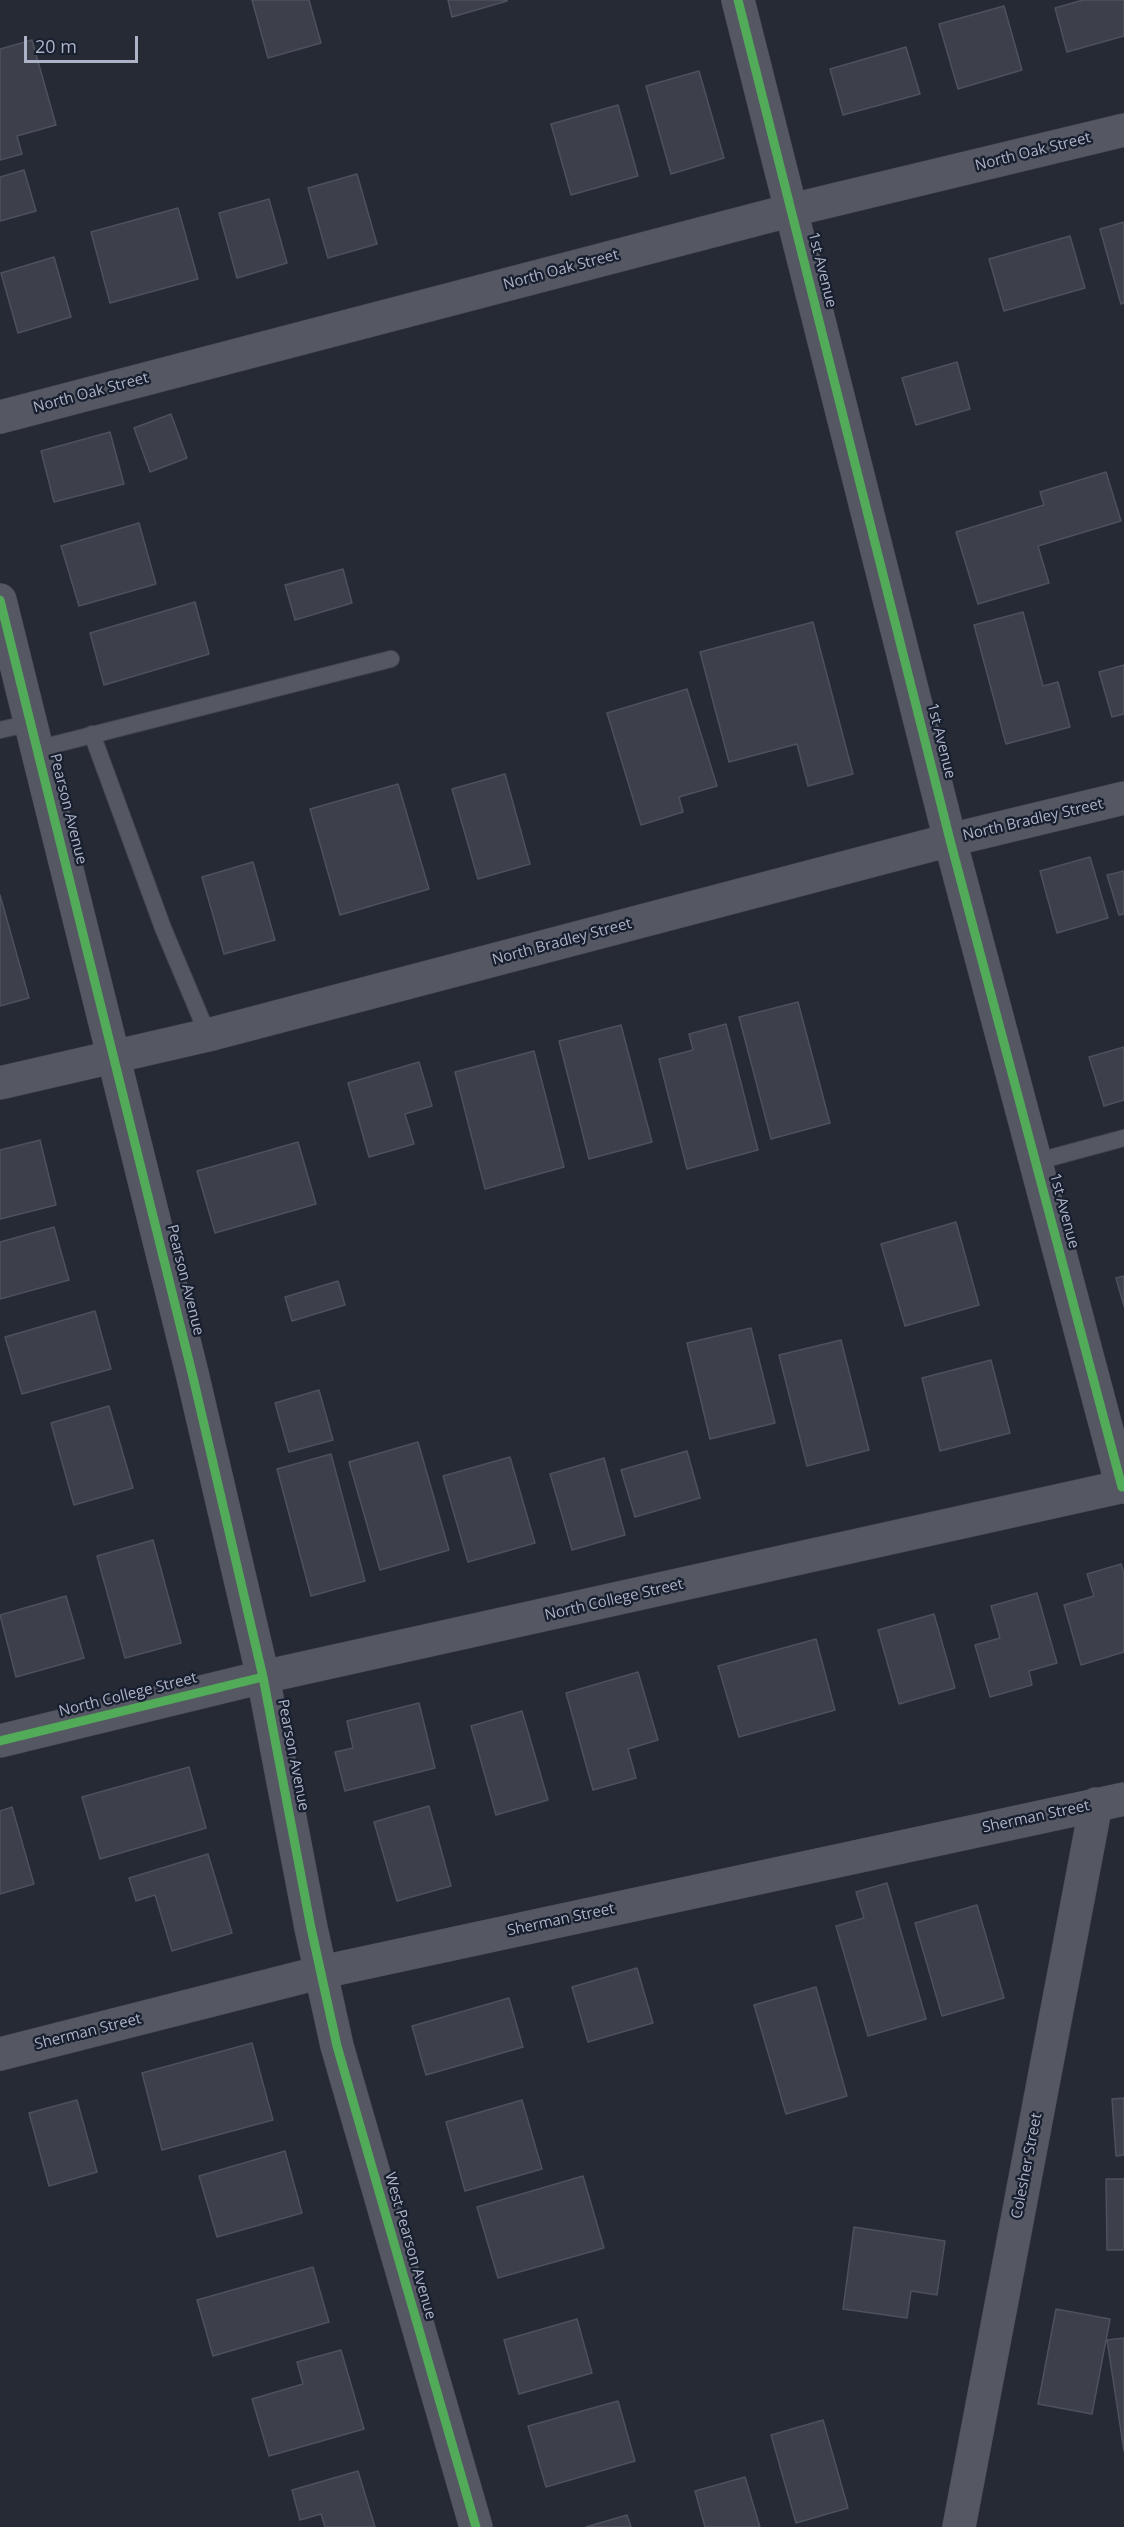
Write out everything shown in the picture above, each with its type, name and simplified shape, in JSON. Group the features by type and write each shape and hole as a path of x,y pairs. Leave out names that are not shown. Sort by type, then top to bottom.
{"street":[{"name":"1st Avenue","path":"738,0 950,840 1123,1487"},
{"name":"North Oak Street","path":"0,417 792,210 1124,130"},
{"name":"Pearson Avenue","path":"0,600 192,1373 263,1677 311,1928 322,1972"},
{"name":"North Bradley Street","path":"0,1083 208,1035 950,840 1124,798"},
{"name":"North College Street","path":"0,1741 263,1677 1123,1487"},
{"name":"Sherman Street","path":"0,2054 322,1972 1110,1802"},
{"name":"Colesher Street","path":"959,2527 1110,1802"},
{"name":"West Pearson Avenue","path":"322,1972 337,2046 476,2527"}],"lane":[{"path":"0,729 34,736 92,734 391,659"},
{"path":"92,734 163,928 208,1035"},
{"path":"1035,1161 1124,1138"}],"building":[{"path":"252,0 309,0 321,43 268,58"},
{"path":"448,0 507,0 507,1 452,17"},
{"path":"1083,0 1124,0 1124,36 1067,52 1055,8"},
{"path":"1004,6 1022,70 958,89 939,24"},
{"path":"32,40 56,125 17,136 22,154 0,160 0,49"},
{"path":"906,47 920,94 843,115 830,69"},
{"path":"699,71 724,158 671,174 646,86"},
{"path":"618,105 638,176 571,195 551,124"},
{"path":"24,170 36,211 0,221 0,177"},
{"path":"357,174 377,244 328,258 308,188"},
{"path":"269,199 287,263 237,278 219,213"},
{"path":"178,208 198,279 110,303 91,232"},
{"path":"1124,222 1124,303 1121,304 1100,229"},
{"path":"1070,236 1085,288 1004,311 989,259"},
{"path":"54,257 71,317 18,333 1,273"},
{"path":"957,362 970,409 916,425 902,378"},
{"path":"171,414 187,458 150,472 134,428"},
{"path":"110,432 124,484 54,502 41,451"},
{"path":"1106,472 1121,521 1038,546 1049,583 978,604 956,532 1044,505 1040,492"},
{"path":"139,523 156,584 79,606 61,546"},
{"path":"343,569 352,603 295,620 285,585"},
{"path":"195,602 209,654 104,685 90,633"},
{"path":"1023,612 1043,686 1058,682 1070,727 1006,744 974,625"},
{"path":"813,622 853,774 808,786 797,744 729,762 700,652"},
{"path":"1124,665 1124,714 1112,717 1099,672"},
{"path":"687,689 717,786 679,797 683,812 641,825 607,713"},
{"path":"505,774 530,864 478,879 452,789"},
{"path":"398,784 429,889 340,915 310,809"},
{"path":"1090,857 1108,918 1057,933 1040,871"},
{"path":"253,862 275,940 224,954 202,877"},
{"path":"1124,871 1124,914 1119,915 1107,875"},
{"path":"0,895 29,998 0,1006"},
{"path":"798,1002 830,1123 771,1139 739,1017"},
{"path":"726,1024 758,1150 687,1169 659,1059 693,1050 689,1034"},
{"path":"621,1025 652,1142 589,1159 559,1041"},
{"path":"1124,1047 1124,1100 1104,1106 1089,1057"},
{"path":"534,1051 564,1167 485,1189 455,1072"},
{"path":"419,1062 432,1106 405,1114 414,1144 369,1157 348,1083"},
{"path":"40,1140 56,1205 0,1219 0,1150"},
{"path":"298,1142 316,1204 215,1233 197,1171"},
{"path":"956,1222 979,1305 905,1326 881,1244"},
{"path":"54,1227 69,1280 0,1299 0,1242"},
{"path":"1124,1276 1124,1306 1116,1278"},
{"path":"338,1281 345,1305 292,1321 285,1297"},
{"path":"95,1311 111,1369 22,1394 5,1337"},
{"path":"751,1328 775,1423 710,1439 687,1343"},
{"path":"841,1340 869,1450 807,1466 779,1355"},
{"path":"991,1360 1010,1433 940,1451 922,1378"},
{"path":"319,1390 333,1440 289,1452 275,1403"},
{"path":"109,1406 133,1488 74,1505 51,1423"},
{"path":"418,1442 449,1550 380,1570 349,1462"},
{"path":"687,1451 700,1498 635,1517 621,1470"},
{"path":"331,1454 365,1581 311,1596 277,1469"},
{"path":"510,1457 535,1543 468,1562 443,1476"},
{"path":"604,1458 625,1535 572,1550 550,1474"},
{"path":"153,1540 181,1643 125,1658 97,1556"},
{"path":"1121,1564 1124,1573 1124,1652 1081,1665 1064,1605 1094,1596 1087,1574"},
{"path":"1037,1593 1057,1663 1029,1671 1032,1685 990,1697 975,1645 1000,1638 991,1606"},
{"path":"66,1596 84,1658 16,1677 0,1615"},
{"path":"934,1614 955,1688 899,1704 878,1630"},
{"path":"816,1639 835,1710 739,1737 718,1666"},
{"path":"638,1672 658,1740 628,1749 636,1778 593,1790 566,1693"},
{"path":"419,1703 435,1768 345,1791 335,1752 353,1748 347,1721"},
{"path":"522,1711 548,1800 496,1815 471,1726"},
{"path":"189,1767 206,1828 100,1859 82,1797"},
{"path":"429,1806 451,1886 397,1901 374,1822"},
{"path":"12,1807 34,1884 0,1894 0,1811"},
{"path":"208,1854 232,1933 172,1951 155,1895 136,1901 129,1878"},
{"path":"887,1883 926,2019 868,2036 836,1926 864,1918 856,1892"},
{"path":"977,1905 1004,1998 942,2016 915,1923"},
{"path":"637,1968 653,2023 588,2042 572,1987"},
{"path":"816,1987 847,2096 786,2114 754,2005"},
{"path":"509,1998 523,2047 426,2075 412,2026"},
{"path":"252,2043 273,2120 162,2150 142,2073"},
{"path":"1124,2098 1124,2155 1116,2156 1112,2099"},
{"path":"77,2100 97,2172 49,2186 29,2113"},
{"path":"522,2100 542,2169 465,2191 446,2122"},
{"path":"285,2151 302,2213 217,2237 199,2176"},
{"path":"583,2176 604,2248 498,2278 477,2207"},
{"path":"1106,2179 1124,2179 1124,2250 1107,2250"},
{"path":"854,2227 945,2241 937,2295 911,2291 907,2318 843,2309"},
{"path":"313,2267 329,2322 213,2356 197,2300"},
{"path":"1056,2309 1110,2319 1092,2414 1038,2404"},
{"path":"577,2319 592,2373 519,2394 504,2340"},
{"path":"1124,2338 1124,2451 1107,2340"},
{"path":"341,2350 364,2429 269,2456 252,2399 303,2384 297,2362"},
{"path":"618,2401 635,2461 546,2487 528,2426"},
{"path":"823,2420 848,2508 796,2523 771,2435"},
{"path":"358,2471 375,2527 325,2527 321,2514 300,2520 292,2490"},
{"path":"745,2477 760,2527 705,2527 695,2491"},
{"path":"627,2515 631,2527 586,2527"}],"cycle path":[{"path":"738,0 950,840 1122,1487"},
{"path":"0,600 192,1373 263,1677 311,1928 337,2046 476,2527"},
{"path":"0,1741 263,1677"}]}
